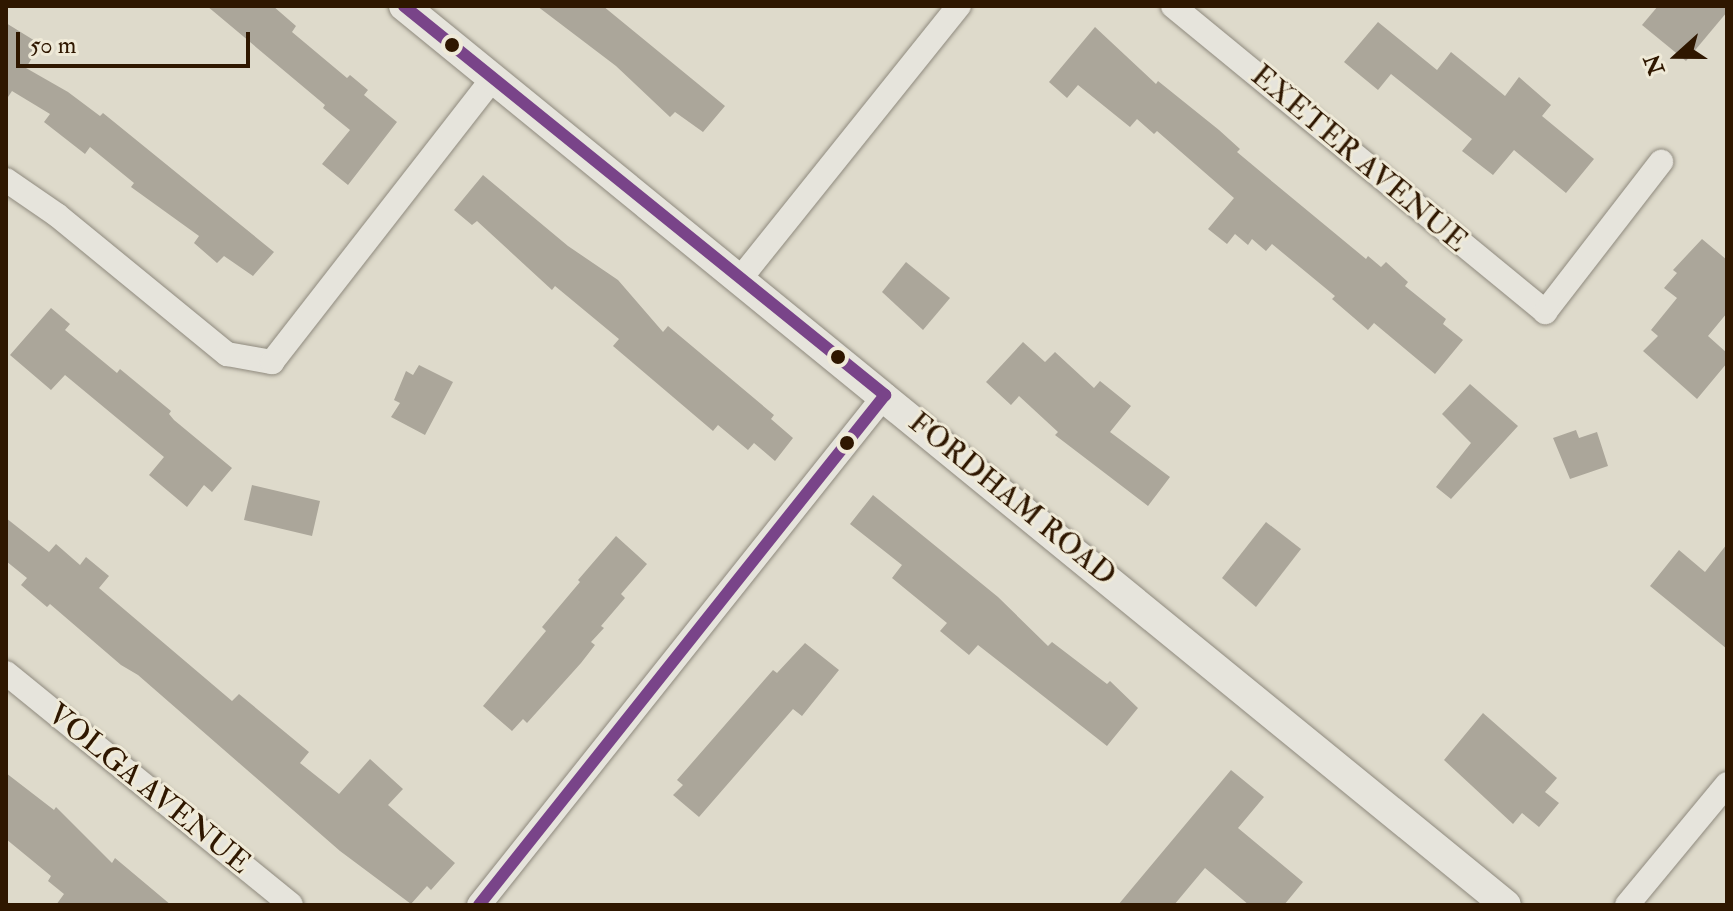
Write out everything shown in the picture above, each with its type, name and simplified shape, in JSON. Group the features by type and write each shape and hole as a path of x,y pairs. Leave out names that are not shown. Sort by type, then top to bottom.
{"street":[{"name":"FORDHAM ROAD","path":"404,6 885,395 1506,905"},
{"path":"740,279 959,6"},
{"name":"EXETER AVENUE","path":"1173,6 1545,312 1661,162"},
{"path":"6,180 57,215 227,354 272,362 492,79"},
{"path":"479,905 885,395"},
{"name":"VOLGA AVENUE","path":"6,673 291,905"},
{"path":"1627,905 1727,784"}],"building":[{"path":"207,6 273,6 296,26 292,32 347,78 350,75 368,90 364,95 397,122 348,185 322,164 350,130 323,108 325,105"},
{"path":"537,6 603,6 725,106 703,132 675,112 670,117 616,66"},
{"path":"1658,6 1727,6 1727,12 1686,61 1642,25"},
{"path":"1378,22 1437,70 1451,52 1505,96 1519,77 1551,105 1542,116 1594,159 1566,193 1514,150 1493,175 1462,151 1472,139 1391,74 1378,90 1344,62"},
{"path":"6,23 40,44 26,68 68,92 100,116 103,113 274,252 253,276 224,256 217,263 194,243 199,236 131,187 134,183 90,147 85,154 44,122 50,114 12,91 6,100"},
{"path":"1095,27 1156,84 1158,81 1219,130 1240,149 1237,152 1274,183 1366,259 1368,256 1381,267 1386,262 1408,282 1405,286 1446,319 1443,324 1463,340 1435,374 1374,323 1368,330 1332,299 1335,296 1272,244 1266,251 1252,239 1248,245 1235,234 1227,244 1208,229 1234,198 1157,131 1154,134 1137,119 1130,127 1078,85 1067,98 1049,82"},
{"path":"483,175 568,246 618,280 663,332 668,326 774,415 771,419 793,438 775,461 754,443 748,450 718,425 713,431 613,346 619,339 555,286 552,290 477,221 472,225 454,210"},
{"path":"1702,239 1727,260 1727,313 1708,336 1727,353 1727,363 1697,399 1643,351 1658,336 1651,330 1677,298 1664,288 1677,273 1673,270"},
{"path":"906,262 950,298 923,330 882,292"},
{"path":"51,308 70,324 65,330 117,373 120,369 171,411 169,414 174,420 232,468 212,492 204,485 187,507 149,475 164,457 65,375 51,390 10,355"},
{"path":"1023,342 1045,362 1055,352 1094,388 1100,381 1131,406 1110,432 1170,477 1148,506 1055,435 1058,432 1019,396 1011,405 986,382"},
{"path":"419,365 453,382 425,435 391,417 400,403 394,400 406,371 413,375"},
{"path":"1470,384 1518,426 1451,499 1436,487 1471,443 1442,414"},
{"path":"1576,430 1579,438 1597,432 1608,466 1570,479 1553,438"},
{"path":"252,485 320,501 312,536 244,520"},
{"path":"873,495 998,597 1048,646 1052,642 1107,684 1110,681 1138,708 1107,746 978,645 969,655 940,631 947,623 892,578 902,565 850,524"},
{"path":"6,518 49,552 56,544 80,565 86,557 109,576 99,588 232,701 239,694 309,752 300,763 339,794 370,759 403,789 388,805 455,863 431,890 427,886 411,904 340,851 138,675 121,665 50,604 47,607 21,585 27,578 6,561"},
{"path":"1266,522 1301,549 1256,607 1222,578"},
{"path":"616,536 647,564 621,594 625,598 601,626 604,628 591,642 595,645 581,663 527,723 523,719 512,731 483,706 546,631 542,627"},
{"path":"1727,544 1727,649 1650,586 1679,550 1705,572"},
{"path":"805,643 839,670 802,716 793,709 699,817 673,795 683,785 677,780 773,670 777,673"},
{"path":"1483,713 1557,778 1545,792 1559,803 1539,827 1522,813 1513,824 1444,760"},
{"path":"1231,770 1264,797 1238,828 1303,882 1284,905 1249,905 1205,868 1174,905 1118,905"},
{"path":"6,773 54,810 56,807 112,863 115,858 171,905 56,905 64,894 48,881 51,876 6,839"}],"transit line":[{"path":"404,6 885,395"},
{"path":"479,905 885,395"}]}
